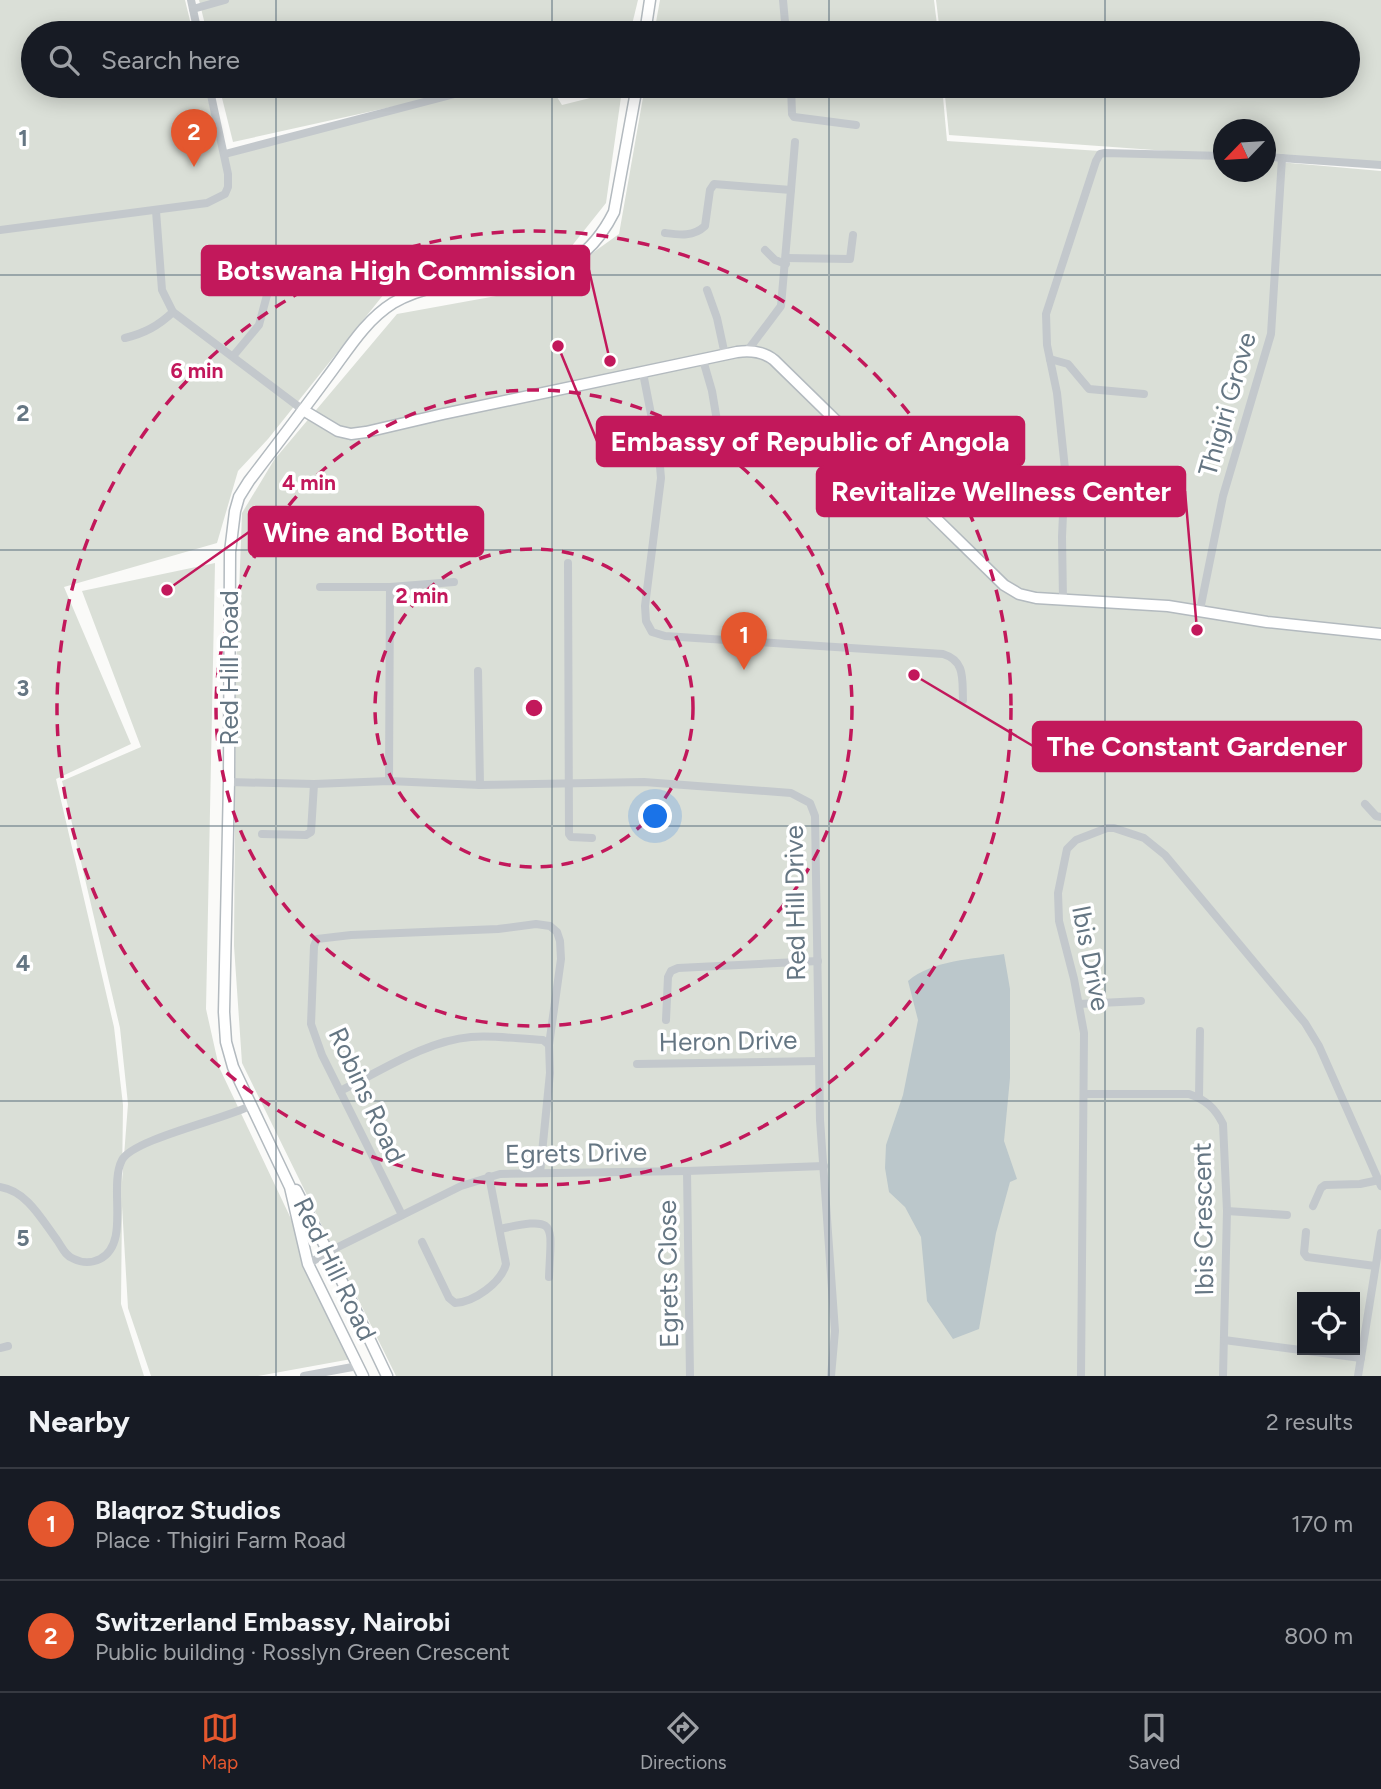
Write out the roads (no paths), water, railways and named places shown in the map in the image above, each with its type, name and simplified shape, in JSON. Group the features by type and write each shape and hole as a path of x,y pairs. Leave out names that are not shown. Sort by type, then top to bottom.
{"main road":[{"path":"647,21 650,0"},
{"name":"Red Hill Road","path":"387,1376 328,1252 280,1163 233,1066 225,1028 231,528 239,497 249,481 368,324 395,302 421,291 443,286 524,279 558,268 586,250 606,228 614,212 635,98"},
{"path":"303,410 338,431 358,433 748,350 766,354 774,360 1004,585 1019,594 1063,600 1168,606 1267,622 1381,634"},
{"name":"Red Hill Road","path":"280,1163 294,1200 308,1264 361,1373"}],"street":[{"path":"192,5 225,0"},
{"path":"783,0 785,21"},
{"path":"0,230 156,211 207,203 220,198 228,187 228,174 212,98"},
{"path":"225,154 436,98"},
{"path":"791,98 794,117 856,125"},
{"path":"748,350 781,306 795,142"},
{"path":"1063,600 1065,469 1046,322 1048,307 1096,161 1100,154 1213,156"},
{"path":"1276,160 1381,165"},
{"name":"Thigiri Grove","path":"1199,610 1223,496 1271,334 1281,162"},
{"path":"665,233 685,235 705,226 710,190 714,184 791,190"},
{"path":"156,211 162,290 173,312 234,355 303,410"},
{"path":"765,250 775,260 850,259 853,235"},
{"path":"707,290 717,318 725,355"},
{"path":"234,355 259,325 267,295"},
{"path":"125,338 147,332 173,312"},
{"path":"1050,359 1068,364 1089,389 1144,394"},
{"path":"703,360 712,391 723,457"},
{"path":"643,373 661,478 645,606 646,621 652,632 664,636 943,654 957,661 961,668 963,700"},
{"path":"568,562 569,834 571,837 592,838"},
{"path":"320,587 390,587 454,582"},
{"path":"389,781 390,587"},
{"path":"478,671 480,785"},
{"name":"Red Hill Drive","path":"229,782 314,784 389,781 480,785 644,782 791,793 807,801 815,816 819,1061 835,1331 831,1376"},
{"path":"262,834 309,833 314,784"},
{"path":"1365,804 1376,816 1381,817"},
{"name":"Ibis Drive","path":"1081,1376 1084,1033 1059,921 1058,893 1067,849 1076,840 1107,828 1114,828 1144,838 1165,855 1258,963 1305,1023 1319,1046 1380,1183"},
{"name":"Robins Road","path":"402,1215 318,1048 311,1024 314,946 317,939 351,935 498,929 536,924 550,926 557,932 560,941 561,959 549,1045"},
{"path":"666,1020 668,977 678,968 818,961"},
{"path":"1079,1003 1141,1001"},
{"path":"1084,1094 1189,1094 1199,1097 1200,1031"},
{"path":"340,1091 411,1055 446,1041 472,1037 543,1040 549,1045 550,1073 540,1172"},
{"name":"Heron Drive","path":"638,1063 819,1061"},
{"name":"Ibis Crescent","path":"1199,1097 1209,1104 1223,1124 1227,1211 1223,1376"},
{"path":"0,1187 20,1195 29,1203 73,1259 91,1263 108,1254 115,1241 118,1169 123,1157 142,1144 237,1113 253,1105"},
{"name":"Egrets Drive","path":"308,1264 461,1186 500,1174 824,1166"},
{"name":"Egrets Close","path":"687,1171 690,1376"},
{"path":"422,1242 449,1298 455,1303 469,1301 504,1272 506,1264 489,1177"},
{"path":"1313,1206 1325,1185 1380,1183"},
{"path":"1227,1211 1287,1215"},
{"path":"500,1229 535,1221 545,1223 550,1238 548,1277"},
{"path":"1306,1232 1304,1253 1307,1257 1375,1266"},
{"path":"1358,1376 1381,1233"},
{"path":"1224,1340 1361,1358"},
{"path":"304,1376 361,1373"}],"place":[{"name":"Switzerland Embassy, Nairobi","path":"194,167"},
{"name":"Embassy of Republic of Angola","path":"558,346"},
{"name":"Botswana High Commission","path":"610,361"},
{"name":"Wine and Bottle","path":"167,590"},
{"name":"Revitalize Wellness Center","path":"1197,630"},
{"name":"Blaqroz Studios","path":"744,670"},
{"name":"The Constant Gardener","path":"914,675"}]}
